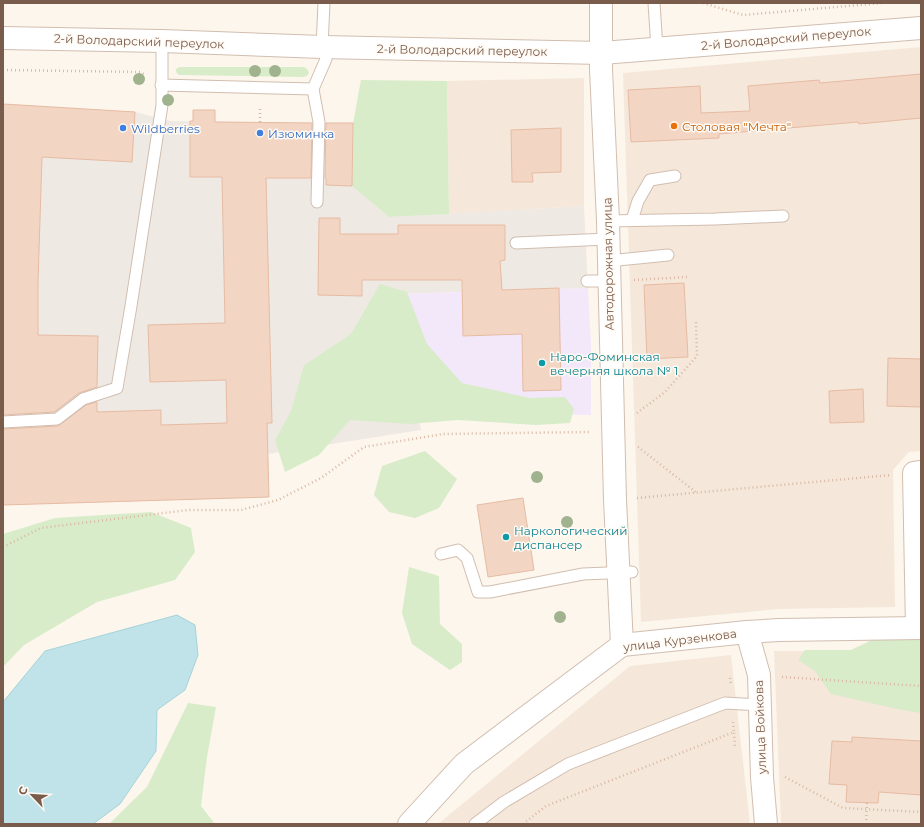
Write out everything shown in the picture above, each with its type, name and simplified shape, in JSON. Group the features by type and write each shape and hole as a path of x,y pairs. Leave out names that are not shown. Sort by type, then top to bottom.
{"street":[{"name":"Автодорожная улица","path":"601,3 601,69 608,230 615,274 613,432 615,500 625,572 622,645"},
{"name":"2-й Володарский переулок","path":"3,38 602,53 921,28"},
{"path":"917,472 919,628"},
{"name":"улица Курзенкова","path":"409,824 464,764 622,645 779,630 919,628"},
{"name":"улица Войкова","path":"747,632 759,675 761,764 766,824"}],"lane":[{"path":"317,202 319,122 313,89 326,59 322,47 324,3"},
{"path":"654,3 657,49"},
{"path":"3,422 57,419 83,399 117,388 162,105 162,41"},
{"path":"162,85 313,89"},
{"path":"632,220 638,201 650,180 675,176"},
{"path":"516,243 608,230 632,220 783,216"},
{"path":"587,281 615,274 668,255"},
{"path":"440,554 458,550 467,558 478,592 490,592 583,574 625,572"},
{"path":"475,824 504,802 568,764 725,703 760,705"}],"path":[{"path":"703,3 743,16 883,3"},
{"path":"3,70 140,72 162,85"},
{"path":"615,274 687,278"},
{"path":"613,432 665,392 697,356 696,322"},
{"path":"3,547 41,528 188,510 241,510 278,500 321,478 364,447 443,434 613,432 645,452 697,493"},
{"path":"615,500 917,472"},
{"path":"776,676 921,686"},
{"path":"523,824 546,806 734,732 736,755"},
{"path":"761,764 843,808 921,812"},
{"path":"866,824 867,803"}],"shaded area":[{"path":"921,47 921,451 909,452 893,470 895,607 779,609 641,622 623,73"},
{"path":"584,78 584,206 449,214 447,81"},
{"path":"3,104 135,112 170,121 353,123 352,186 389,217 584,206 588,288 399,294 421,430 268,454 269,497 3,505"},
{"path":"588,288 591,343 591,415 418,412 399,294"},
{"path":"774,651 921,651 921,824 781,824"},
{"path":"731,655 750,824 438,824 630,666"}],"green space":[{"path":"179,67 302,67 306,68 309,72 307,76 302,77 179,75 176,72 176,69"},
{"path":"361,80 447,81 449,214 389,217 352,186 353,123"},
{"path":"380,284 407,292 427,344 462,383 530,398 565,397 574,409 570,423 536,425 458,420 409,424 350,420 319,455 285,472 275,440 291,411 304,365 351,334"},
{"path":"425,451 457,479 439,508 415,518 389,512 374,495 382,466"},
{"path":"151,512 191,528 195,552 175,580 97,602 24,645 3,667 3,534 55,518"},
{"path":"409,567 439,576 440,624 462,644 462,662 450,670 412,644 402,613"},
{"path":"921,636 921,713 831,694 815,671 798,660 805,650 851,650 874,639"},
{"path":"188,703 216,707 207,757 201,806 215,824 109,824 147,787"}],"water":[{"path":"177,615 195,625 198,655 185,690 157,710 156,751 120,804 93,824 3,824 3,702 45,651"}],"building":[{"path":"921,74 921,118 719,134 719,138 631,142 628,90 700,86 701,113 750,111 748,86 819,80 820,83"},
{"path":"3,104 135,112 132,162 42,157 38,335 98,336 97,387 79,393 54,412 3,415"},
{"path":"193,110 215,110 215,122 312,123 311,178 266,178 272,423 267,423 269,497 3,505 3,429 58,426 86,405 97,402 97,412 161,410 161,425 227,423 226,380 150,382 148,325 225,323 222,177 190,177 190,121 193,121"},
{"path":"326,123 353,123 352,186 326,185"},
{"path":"561,128 561,172 532,173 533,182 512,182 511,130"},
{"path":"319,218 340,218 340,234 398,234 398,225 505,225 505,260 500,261 502,290 559,288 561,390 523,391 522,334 463,336 462,280 362,280 362,296 318,295"},
{"path":"684,283 688,357 647,359 644,285"},
{"path":"888,358 921,359 921,407 887,406"},
{"path":"863,389 864,422 830,423 829,391"},
{"name":"Наркологический диспансер","path":"523,498 534,570 488,577 477,505"},
{"path":"852,737 921,741 921,795 879,792 878,803 846,802 847,785 829,784 832,741 852,742"}],"place":[{"name":"Столовая \"Мечта\"","path":"674,126"},
{"name":"Wildberries","path":"123,128"},
{"name":"Изюминка","path":"260,133"},
{"name":"Наро-Фоминская вечерняя школа № 1","path":"542,363"},
{"name":"Наркологический диспансер","path":"506,537"}]}
